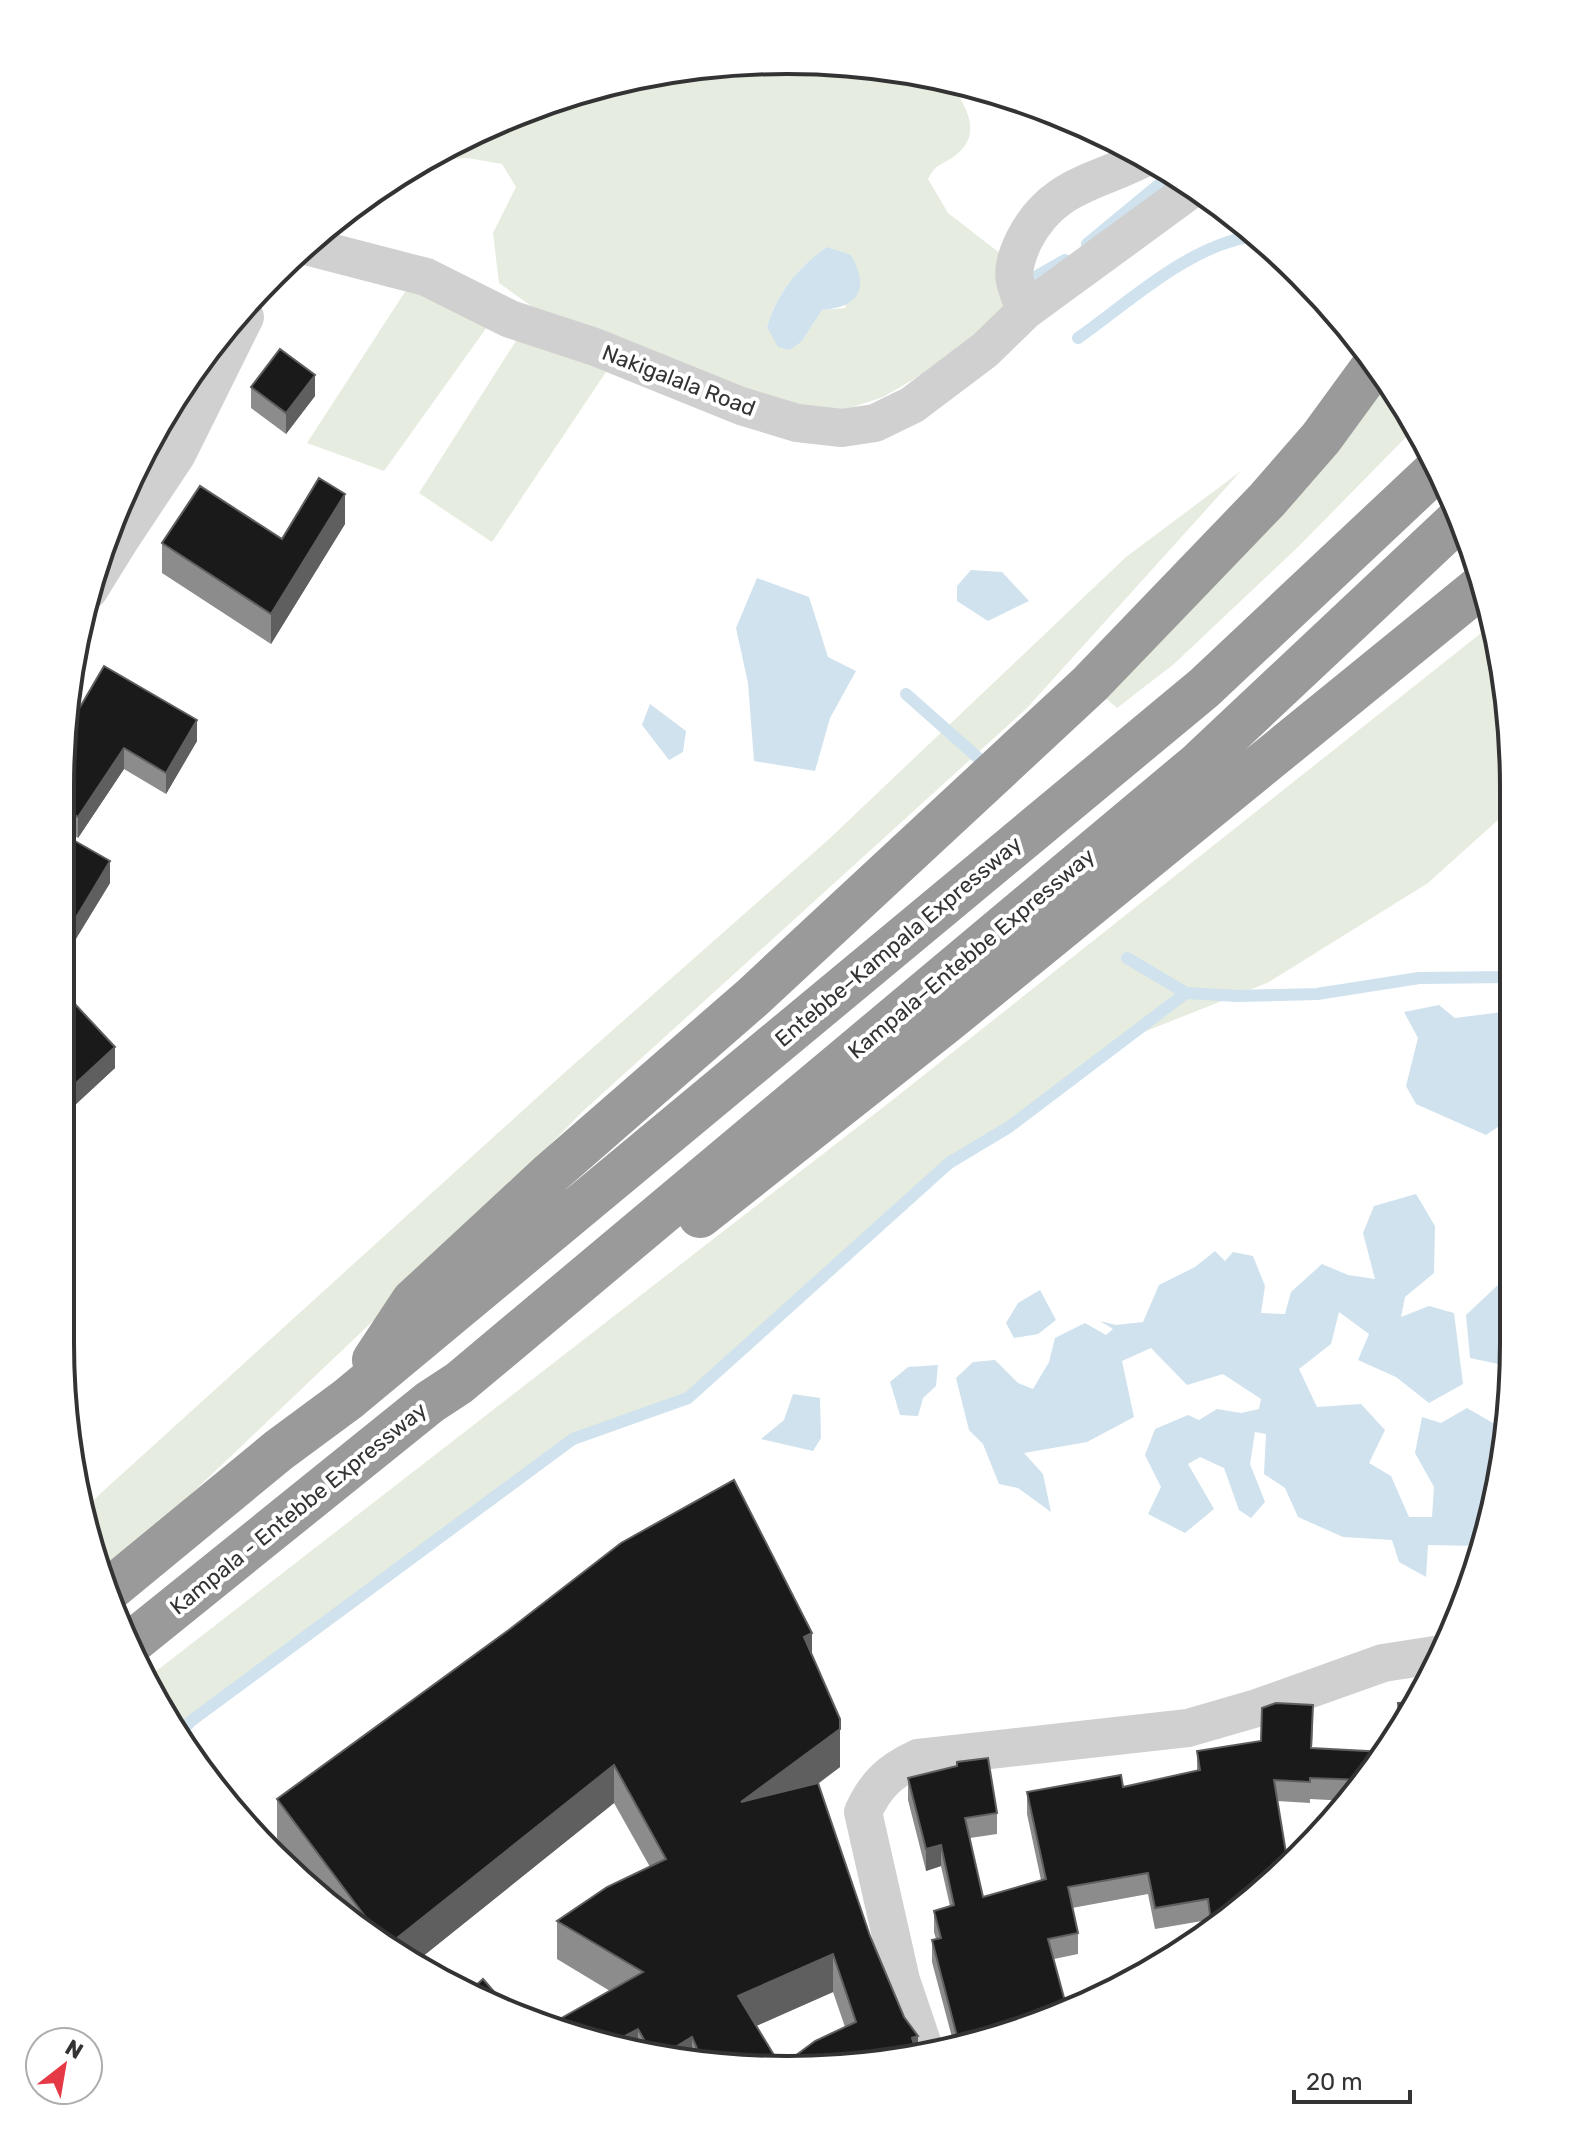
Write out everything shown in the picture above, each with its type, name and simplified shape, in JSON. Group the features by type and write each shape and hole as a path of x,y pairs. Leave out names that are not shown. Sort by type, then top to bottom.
{"highway":[{"path":"348,1399 413,1301 551,1173 753,997 1090,684 1267,500 1321,438 1368,374"},
{"name":"Entebbe–Kampala Expressway","path":"116,1584 279,1450 348,1399 1204,688 1428,477"},
{"name":"Kampala–Entebbe Expressway","path":"467,1375 1198,764 1451,527"},
{"path":"467,1375 521,1366 734,1188 947,1021 1473,593"},
{"name":"Kampala - Entebbe Expressway","path":"138,1637 467,1375"}],"street":[{"path":"1025,311 1015,281 1016,256 1029,231 1049,205 1071,188 1131,163"},
{"name":"Nakigalala Road","path":"319,249 426,277 510,319 595,347 741,406 797,423 842,428 875,423 912,405 985,350 1025,311 1184,195"},
{"path":"122,531 177,454 236,335"},
{"path":"922,2043 898,1967 863,1812 875,1787 894,1769 918,1758 1188,1728 1257,1708 1383,1663 1427,1656"}],"shaded area":[{"path":"787,74 834,76 880,80 958,95 969,118 969,137 956,155 937,167 928,179 948,213 1001,254 1008,300 993,325 947,360 883,397 844,410 794,411 551,320 499,283 493,233 516,187 502,164 468,158 452,159 514,128 558,112 602,98 694,80","holes":["827,247 846,308 822,310 802,341 767,327 790,282"]},
{"path":"412,281 487,327 384,471 307,443"},
{"path":"521,333 606,372 492,542 419,493"},
{"path":"1377,387 1407,436 1298,547 1174,664 1117,708 1099,692"},
{"path":"182,411 189,413 140,490"},
{"path":"1241,471 1027,708 581,1113 458,1240 111,1570 92,1502 101,1493 563,1074 828,840 1126,557"},
{"path":"1483,632 1494,694 1500,818 1428,883 1267,983 1116,1043 1009,1127 939,1174 688,1398 573,1439 185,1724 155,1672 890,1102"}],"water":[{"path":"827,247 851,255 860,278 858,294 845,305 822,310 802,341 790,350 778,347 767,327 777,303 798,272"},
{"path":"971,570 1002,572 1029,601 988,621 957,601 957,586"},
{"path":"757,578 809,597 828,657 856,671 830,718 815,771 754,761 748,683 736,628"},
{"path":"650,704 686,731 683,752 669,760 642,725"},
{"path":"1439,1005 1455,1018 1500,1012 1500,1125 1486,1135 1416,1104 1406,1086 1418,1038 1404,1012"},
{"path":"1416,1194 1435,1226 1434,1273 1405,1297 1401,1317 1429,1306 1454,1313 1463,1384 1429,1403 1396,1377 1358,1360 1369,1334 1339,1312 1331,1344 1299,1369 1317,1407 1361,1404 1385,1430 1369,1463 1391,1476 1409,1517 1432,1517 1434,1487 1415,1453 1422,1417 1441,1423 1467,1408 1495,1424 1486,1482 1470,1546 1428,1545 1426,1577 1399,1562 1392,1540 1343,1537 1298,1517 1285,1488 1264,1474 1266,1434 1255,1432 1250,1464 1265,1502 1251,1518 1239,1510 1224,1468 1200,1457 1188,1464 1214,1509 1185,1533 1148,1514 1161,1487 1145,1455 1155,1429 1188,1415 1199,1420 1217,1409 1241,1413 1259,1409 1261,1399 1223,1374 1187,1385 1151,1348 1122,1361 1134,1417 1087,1442 1024,1453 1043,1474 1051,1512 1018,1488 999,1484 983,1444 969,1430 956,1378 973,1362 995,1360 1018,1383 1033,1389 1049,1362 1055,1338 1085,1323 1106,1335 1113,1329 1100,1321 1116,1325 1143,1322 1159,1285 1195,1267 1215,1251 1225,1261 1233,1252 1253,1256 1265,1286 1261,1313 1285,1314 1291,1292 1322,1264 1348,1275 1375,1279 1363,1233 1374,1206"},
{"path":"1498,1285 1500,1287 1499,1364 1470,1358 1466,1315"},
{"path":"1040,1290 1056,1320 1038,1334 1014,1338 1006,1323 1018,1303"},
{"path":"938,1365 936,1386 923,1398 918,1416 900,1415 890,1382 908,1367"},
{"path":"793,1394 820,1398 821,1438 813,1451 761,1439 784,1420"}],"building":[{"path":"280,349 315,375 286,413 251,387"},
{"path":"319,478 345,494 271,614 162,543 200,486 282,539"},
{"path":"104,666 197,720 166,773 124,748 78,817 74,814 74,787 79,709"},
{"path":"74,840 110,861 74,921"},
{"path":"74,1003 115,1047 74,1085"},
{"path":"734,1480 812,1633 804,1637 840,1719 840,1729 741,1802 818,1783 870,1936 904,2017 918,2036 912,2038 914,2044 880,2050 795,2056 815,2041 856,2022 833,1954 738,1996 774,2055 698,2050 692,2037 676,2047 645,2041 638,2029 624,2037 560,2019 643,1972 557,1921 607,1887 666,1859 614,1765 396,1939 367,1919 277,1799 510,1629 621,1543"},
{"path":"1276,1703 1313,1705 1311,1748 1371,1751 1351,1780 1274,1780 1286,1852 1210,1917 1208,1899 1155,1908 1148,1873 1068,1887 1078,1933 1048,1939 1065,2000 957,2035 932,1940 941,1938 934,1911 954,1905 941,1845 926,1849 908,1778 957,1766 957,1762 988,1758 997,1813 965,1818 983,1897 1046,1879 1027,1792 1121,1775 1123,1787 1200,1770 1197,1751 1261,1741 1262,1708"},
{"path":"483,1979 495,1993 477,1984"}],"waterway":[{"path":"1087,244 1163,182"},
{"path":"1078,338 1186,261 1242,238"},
{"path":"1037,276 1065,260"},
{"path":"906,694 984,763"},
{"path":"1127,958 1186,993 1237,996 1317,994 1419,978 1500,977"},
{"path":"186,1726 573,1439 688,1398 949,1163 1009,1127 1186,993"}]}
